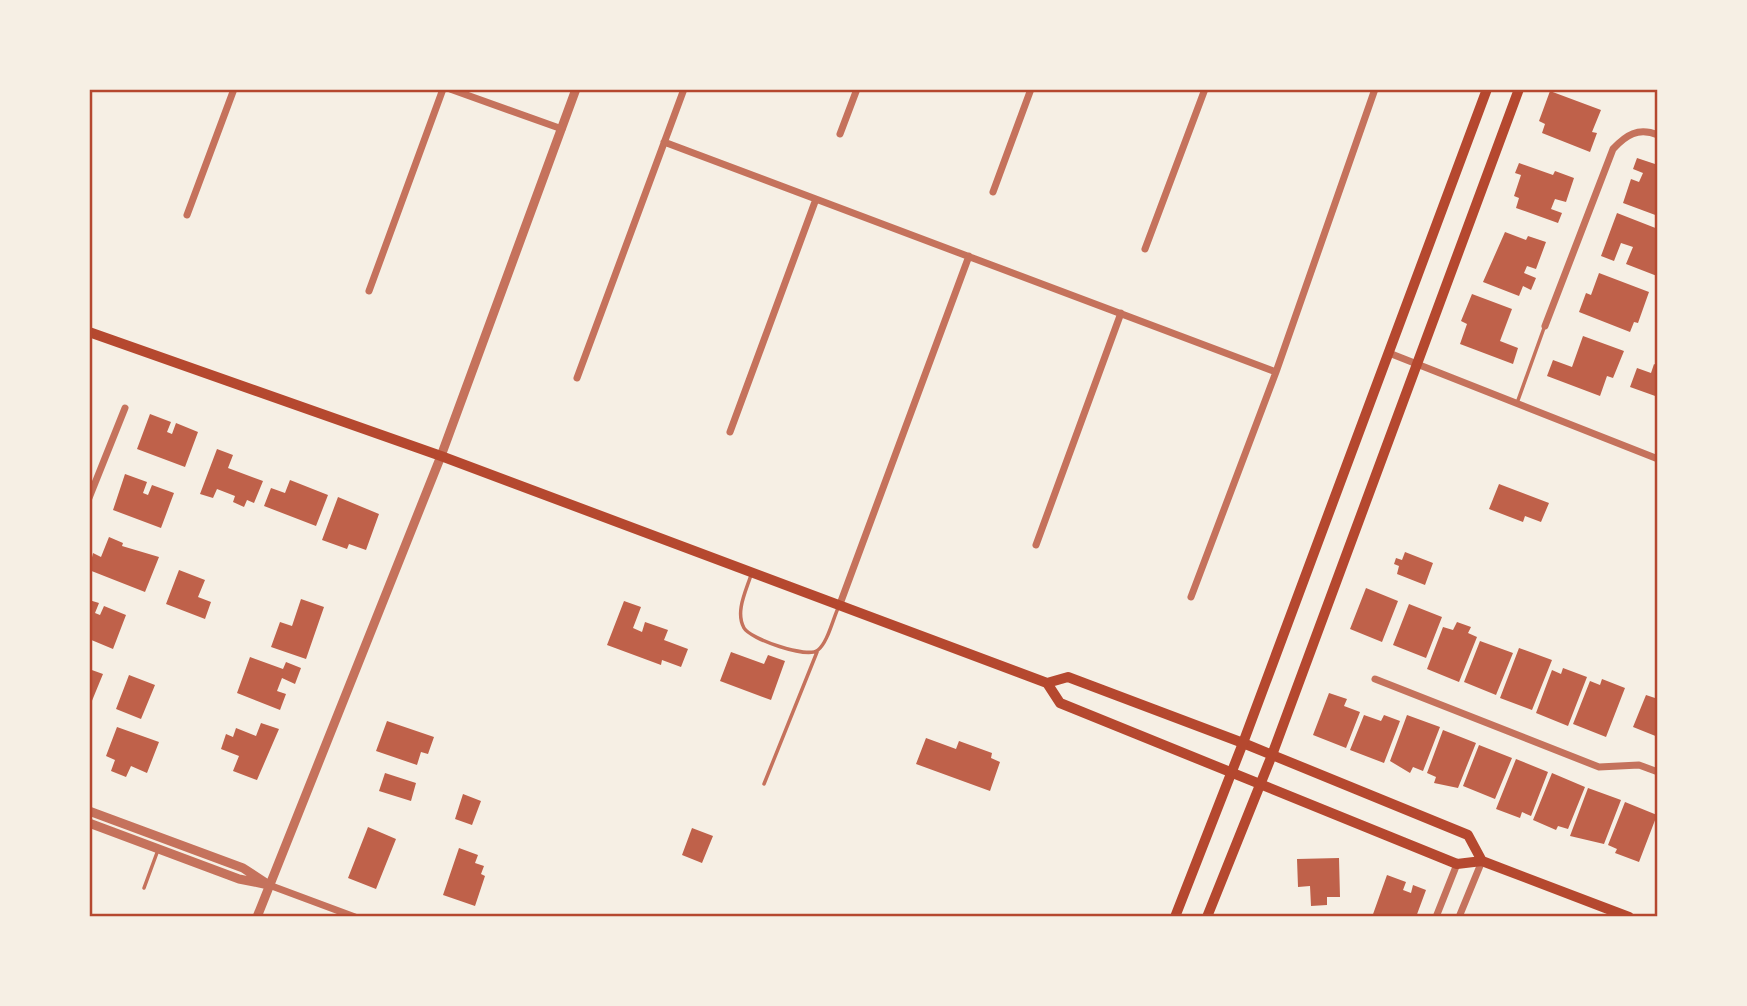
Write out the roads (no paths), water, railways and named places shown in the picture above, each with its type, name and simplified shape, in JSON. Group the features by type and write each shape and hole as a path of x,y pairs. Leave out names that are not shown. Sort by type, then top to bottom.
{"main road":[{"path":"1175,917 1244,743 1487,89"},
{"path":"1207,917 1272,755 1519,89"},
{"path":"89,332 441,456 1047,682 1068,677 1244,743 1468,835 1482,861"},
{"path":"1047,682 1060,703 1457,864 1482,861 1629,917"}],"street":[{"path":"187,215 234,89"},
{"path":"369,291 443,89"},
{"path":"450,89 562,129"},
{"path":"257,917 441,456 576,89"},
{"path":"577,378 684,89"},
{"path":"840,134 857,89"},
{"path":"993,192 1031,89"},
{"path":"1145,249 1205,89"},
{"path":"1191,597 1276,372 1374,89"},
{"path":"1545,326 1613,149 1624,137 1648,131 1658,135"},
{"path":"664,142 1276,372"},
{"path":"730,432 817,199"},
{"path":"840,604 969,256"},
{"path":"1036,545 1121,313"},
{"path":"1388,353 1658,459"},
{"path":"89,498 93,476 125,408"},
{"path":"1375,679 1599,767 1639,765 1658,772"},
{"path":"89,811 243,868 270,885"},
{"path":"89,823 239,879 270,885 355,917"},
{"path":"158,849 162,838"},
{"path":"1459,917 1482,861"},
{"path":"1437,916 1457,864"}],"lane":[{"path":"1516,403 1545,326"},
{"path":"752,572 740,611 745,630 795,651 811,654 817,650"},
{"path":"764,784 817,650 840,604"},
{"path":"144,888 158,849"}]}
